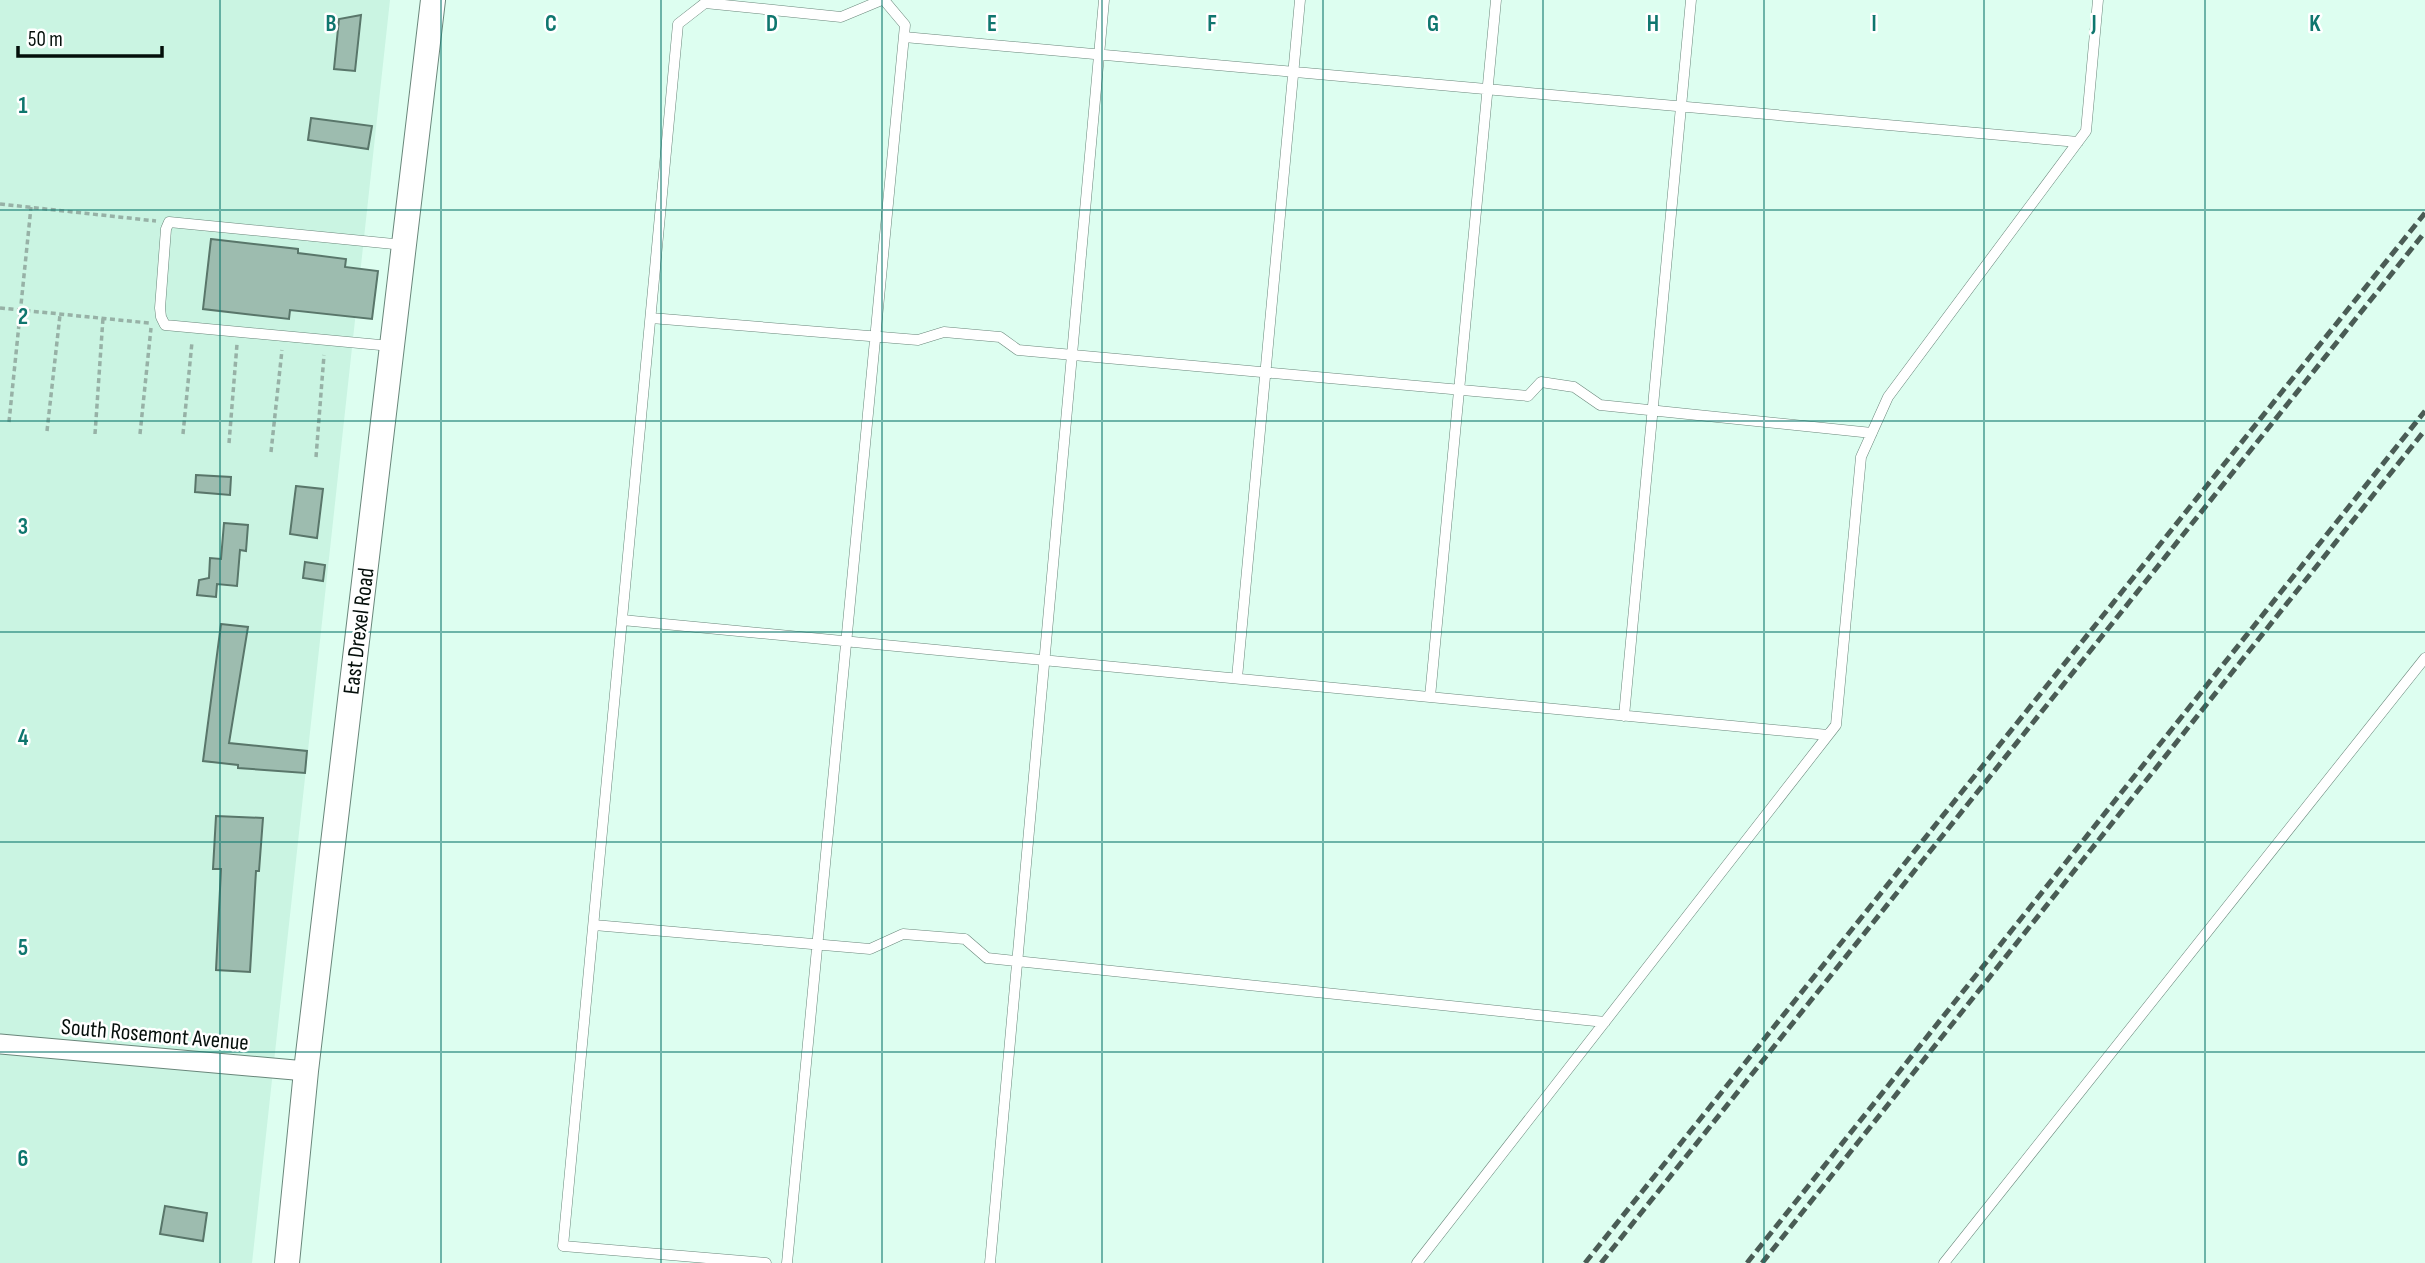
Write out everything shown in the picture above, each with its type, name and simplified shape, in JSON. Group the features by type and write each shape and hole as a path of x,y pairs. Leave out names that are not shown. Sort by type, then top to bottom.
{"street":[{"name":"East Drexel Road","path":"287,1263 306,1071 433,0"},
{"name":"South Rosemont Avenue","path":"0,1045 306,1071"}],"lane":[{"path":"766,1263 563,1246 678,24 705,3 841,17 883,0 905,25 787,1263"},
{"path":"990,1263 1104,0"},
{"path":"1237,678 1300,0"},
{"path":"1430,697 1496,0"},
{"path":"1624,716 1691,0"},
{"path":"1417,1263 1836,725 1861,457 1888,397 2086,131 2098,0"},
{"path":"904,37 2078,142"},
{"path":"392,346 165,325 160,308 166,229 169,222 404,245"},
{"path":"651,318 918,340 944,332 1000,337 1017,350 1528,396 1541,382 1573,387 1600,405 1872,433"},
{"path":"622,620 1828,735"},
{"path":"1944,1263 2425,658"},
{"path":"593,925 870,949 903,934 965,939 987,958 1605,1022"}],"path":[{"path":"0,204 169,222"},
{"path":"9,422 31,207"},
{"path":"0,308 165,325"},
{"path":"47,431 60,314"},
{"path":"95,434 103,318"},
{"path":"140,434 151,323"},
{"path":"183,434 194,328"},
{"path":"229,443 238,332"},
{"path":"271,453 283,336"},
{"path":"316,457 325,340"}],"shaded area":[{"path":"0,0 390,0 252,1263 0,1263"}],"building":[{"path":"361,15 355,71 334,69 339,19"},
{"path":"311,118 372,126 368,149 308,140"},
{"path":"211,239 298,249 298,253 346,259 345,267 378,271 372,319 290,310 289,319 203,309"},
{"path":"196,475 231,477 230,495 195,492"},
{"path":"296,486 323,489 317,538 290,534"},
{"path":"224,523 248,525 246,551 240,550 237,586 217,584 216,597 197,595 199,580 209,578 210,558 221,559"},
{"path":"305,562 325,565 323,581 303,578"},
{"path":"221,624 248,627 229,743 307,751 305,773 238,768 238,765 203,761"},
{"path":"216,816 263,818 259,871 256,871 250,972 216,970 221,869 213,869"},
{"path":"165,1206 207,1213 203,1241 160,1234"}],"railway":[{"path":"1585,1263 2425,213"},
{"path":"1601,1263 2425,232"},
{"path":"1747,1263 2425,411"},
{"path":"1762,1263 2425,430"}]}
